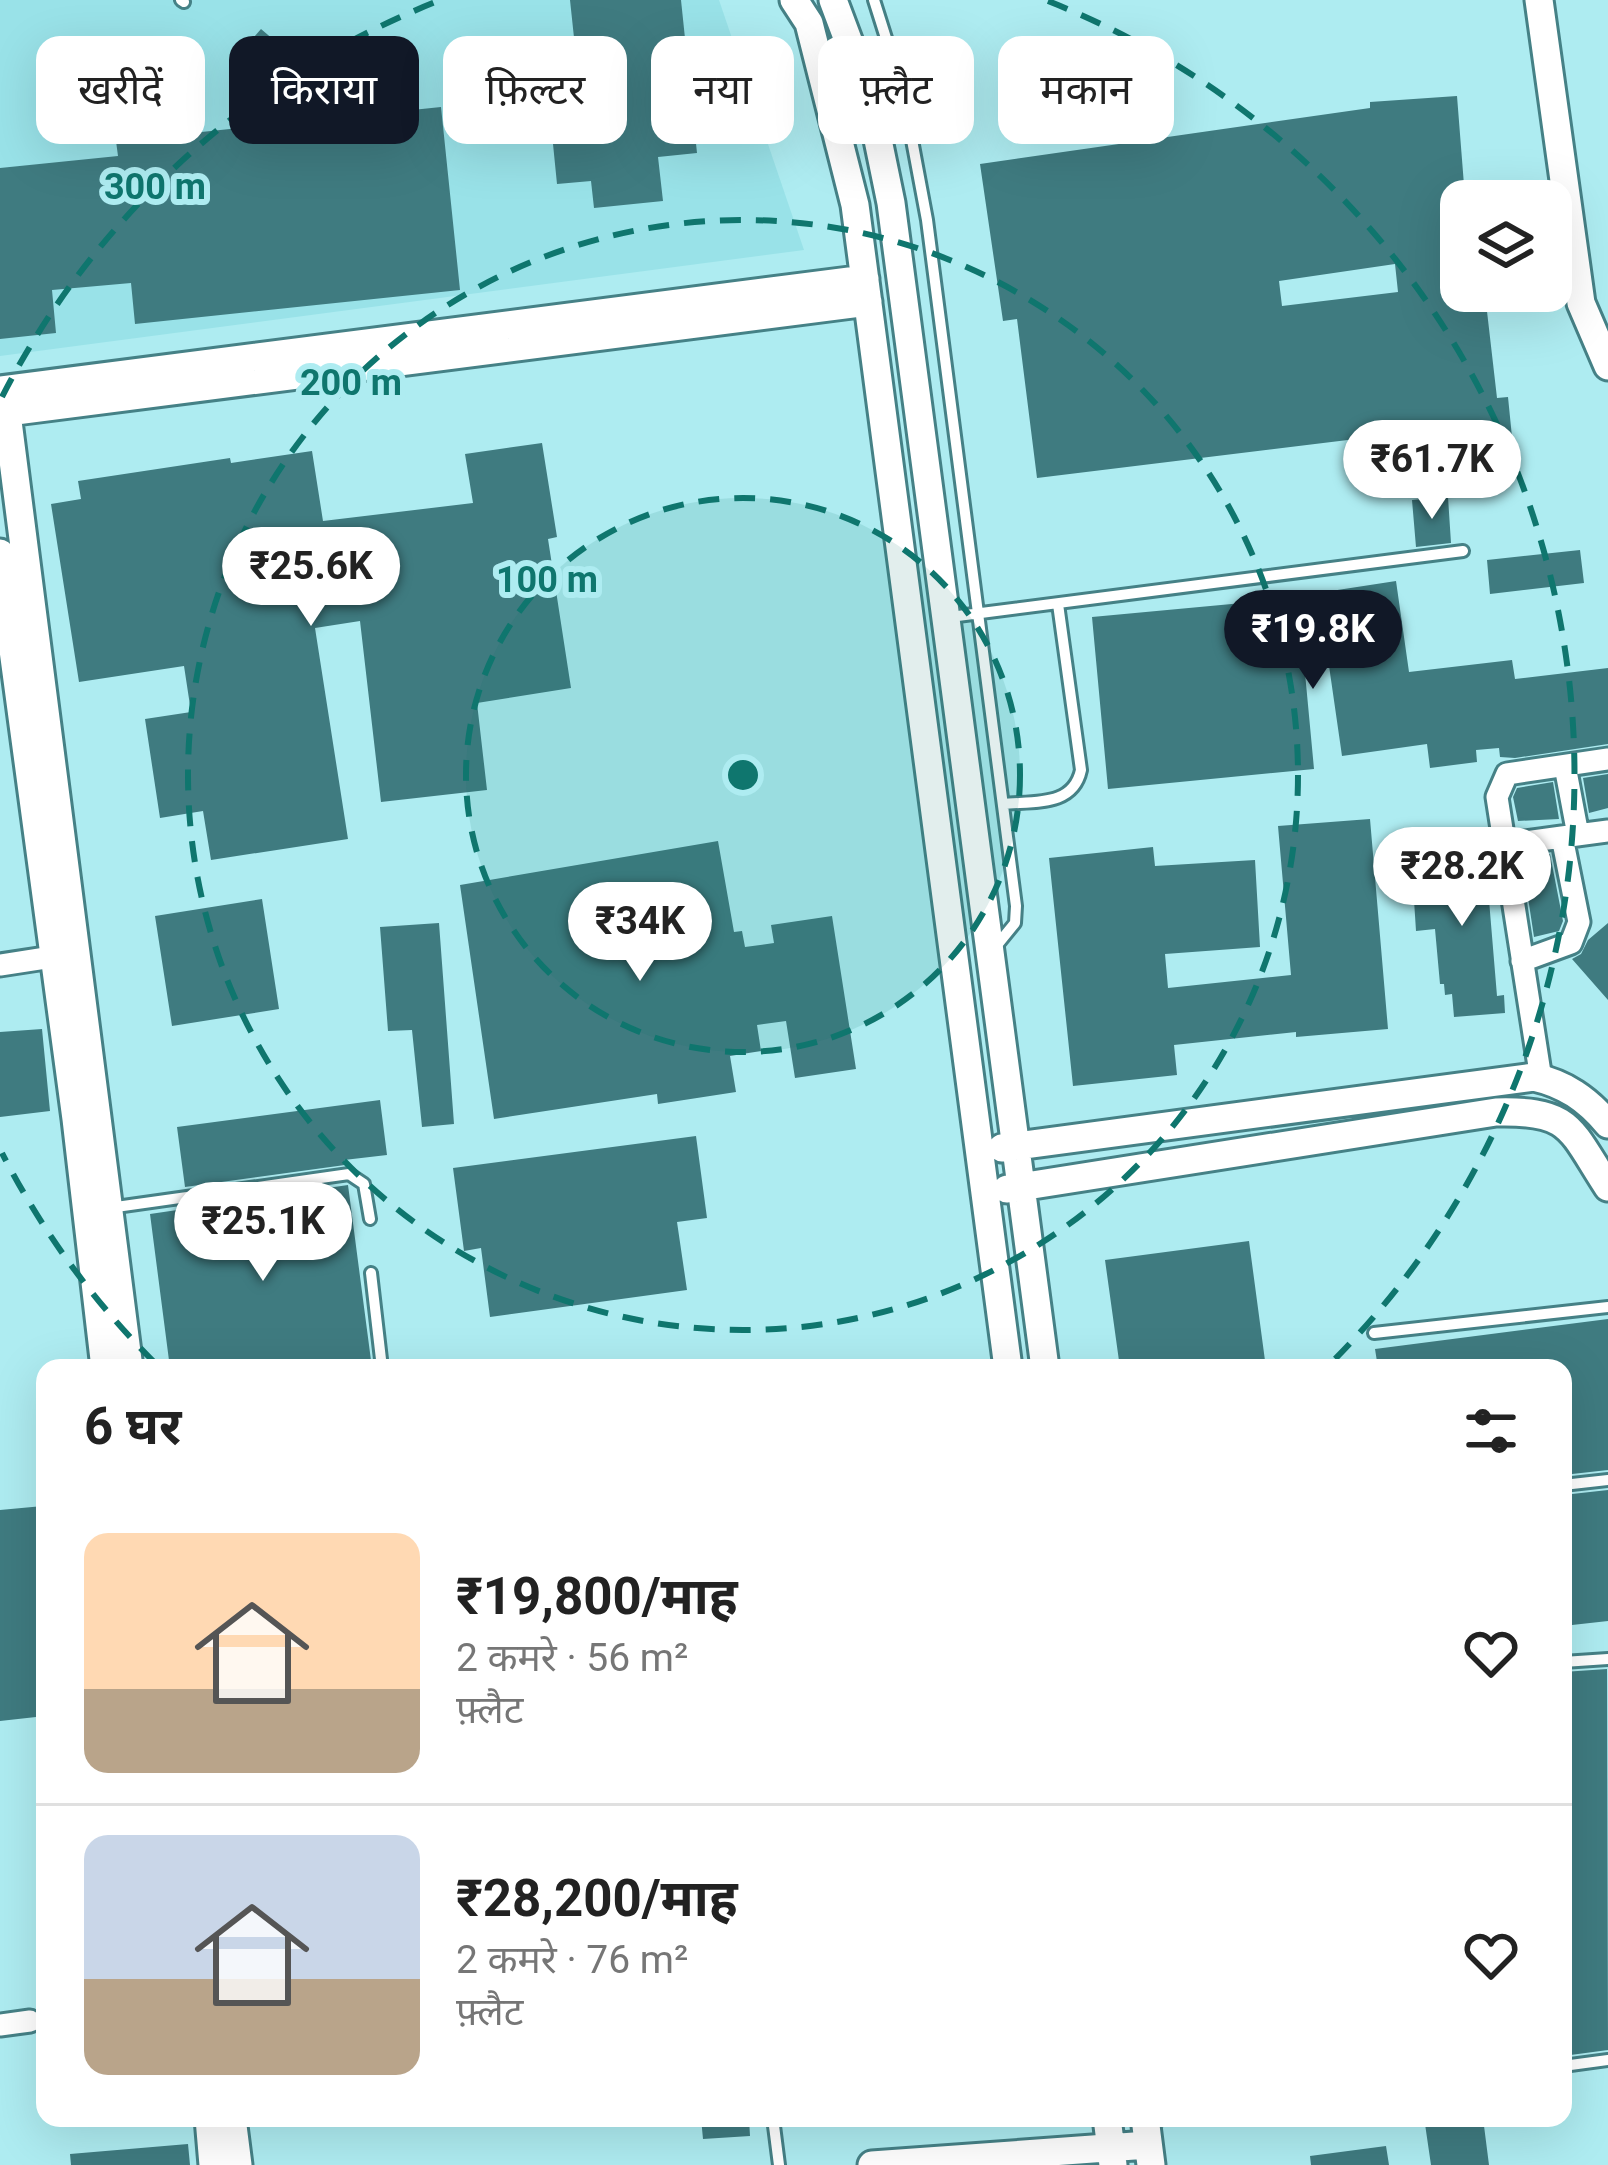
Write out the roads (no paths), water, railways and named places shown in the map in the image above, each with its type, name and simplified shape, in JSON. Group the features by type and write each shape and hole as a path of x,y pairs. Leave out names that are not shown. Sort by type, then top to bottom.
{"street":[{"path":"794,0 809,23 855,205 1007,1359"},
{"path":"833,0 869,96 891,203 1045,1359"},
{"path":"1539,0 1581,303 1608,367"},
{"path":"104,1359 66,955 3,401 902,285"},
{"path":"1581,303 1608,333"},
{"path":"0,553 109,1208 128,1359"},
{"path":"1549,1115 1548,1081 1522,961 1497,796 1507,774 1608,759"},
{"path":"1522,961 1570,943 1579,922 1564,766"},
{"path":"1502,845 1608,831"},
{"path":"0,965 66,955"},
{"path":"980,1149 1491,1082 1548,1081 1595,1109 1608,1124"},
{"path":"986,1192 1496,1112 1549,1115 1566,1124 1608,1186"},
{"path":"0,2025 30,2021"},
{"path":"210,2127 213,2165"},
{"path":"233,2127 238,2165"},
{"path":"1108,2127 1112,2157"},
{"path":"872,2165 1112,2157 1152,2133"}],"lane":[{"path":"874,0 903,92 927,220 1016,906 1015,923 991,953"},
{"path":"946,617 1463,551"},
{"path":"1003,804 1053,800 1078,786 1081,770 1058,604"},
{"path":"109,1208 349,1174 364,1184 370,1219"},
{"path":"371,1273 381,1359"},
{"path":"1374,1334 1608,1307"},
{"path":"1572,1484 1608,1480"},
{"path":"1572,1661 1608,1659"},
{"path":"1572,2065 1608,2060"},
{"path":"774,2127 778,2165"}]}
